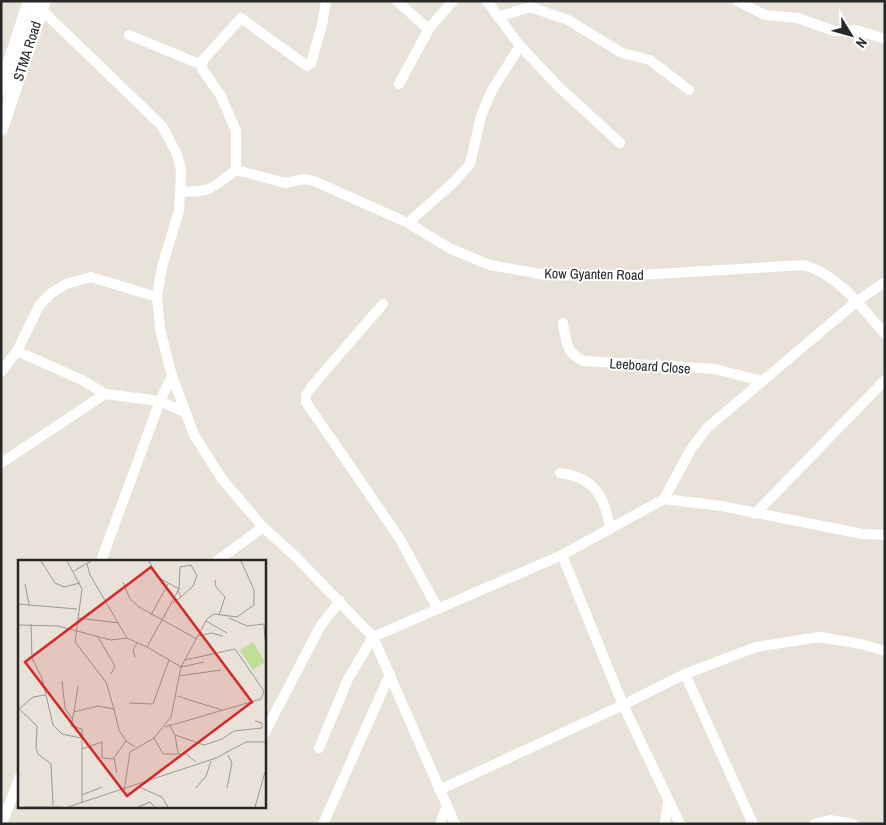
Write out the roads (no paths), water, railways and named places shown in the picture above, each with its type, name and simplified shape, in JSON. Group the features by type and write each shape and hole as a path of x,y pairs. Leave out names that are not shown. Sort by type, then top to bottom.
{"main road":[{"name":"STMA Road","path":"2,83 36,4"},
{"name":"STMA Road","path":"1,129 36,4"}],"street":[{"path":"202,65 202,60 241,18 307,66 311,63 314,53 326,1"},
{"path":"397,1 425,26 430,27"},
{"path":"399,84 430,27 453,1"},
{"path":"486,1 520,46 567,95 620,143"},
{"path":"737,1 765,15 798,18 834,32 856,30 884,36"},
{"path":"36,4 162,126 177,154 182,170 182,191 179,211 162,268 157,297 160,330 184,412 194,435 222,479 263,527 340,601 373,637 455,824"},
{"path":"498,17 530,7 568,20 622,53 650,60 688,90"},
{"path":"130,35 202,65 221,96 236,131 236,170 216,187 198,193 182,191"},
{"path":"408,223 454,182 470,164 481,116 492,90 520,46"},
{"name":"Kow Gyanten Road","path":"236,170 285,183 304,179 314,181 408,223 450,249 490,265 546,275 623,276 804,265 824,272 848,291 885,334"},
{"path":"1,372 17,351 39,306 50,294 66,284 90,277 157,297"},
{"path":"320,748 348,679 373,637 562,555 664,499 698,438 856,302 885,282"},
{"path":"383,304 312,386 306,395 306,402 400,539 438,609"},
{"name":"Leeboard Close","path":"563,323 568,349 575,358 584,361 715,370 762,381"},
{"path":"17,351 84,381 105,394 160,401 184,412"},
{"path":"101,560 160,401 172,376"},
{"path":"755,514 885,380"},
{"path":"1,463 105,394"},
{"path":"560,473 575,475 587,480 596,489 608,515 610,528"},
{"path":"664,499 721,506 755,514 811,522 863,534 885,535"},
{"path":"218,560 263,527"},
{"path":"562,555 623,705 680,824"},
{"path":"265,732 321,625 340,601"},
{"path":"439,790 623,705 685,674 756,647 819,637 861,644 885,651"},
{"path":"323,824 390,674"},
{"path":"685,674 753,824"},
{"path":"2,824 18,781"},
{"path":"665,824 668,801"},
{"path":"440,824 447,806"},
{"path":"814,824 830,820 853,824"}]}
